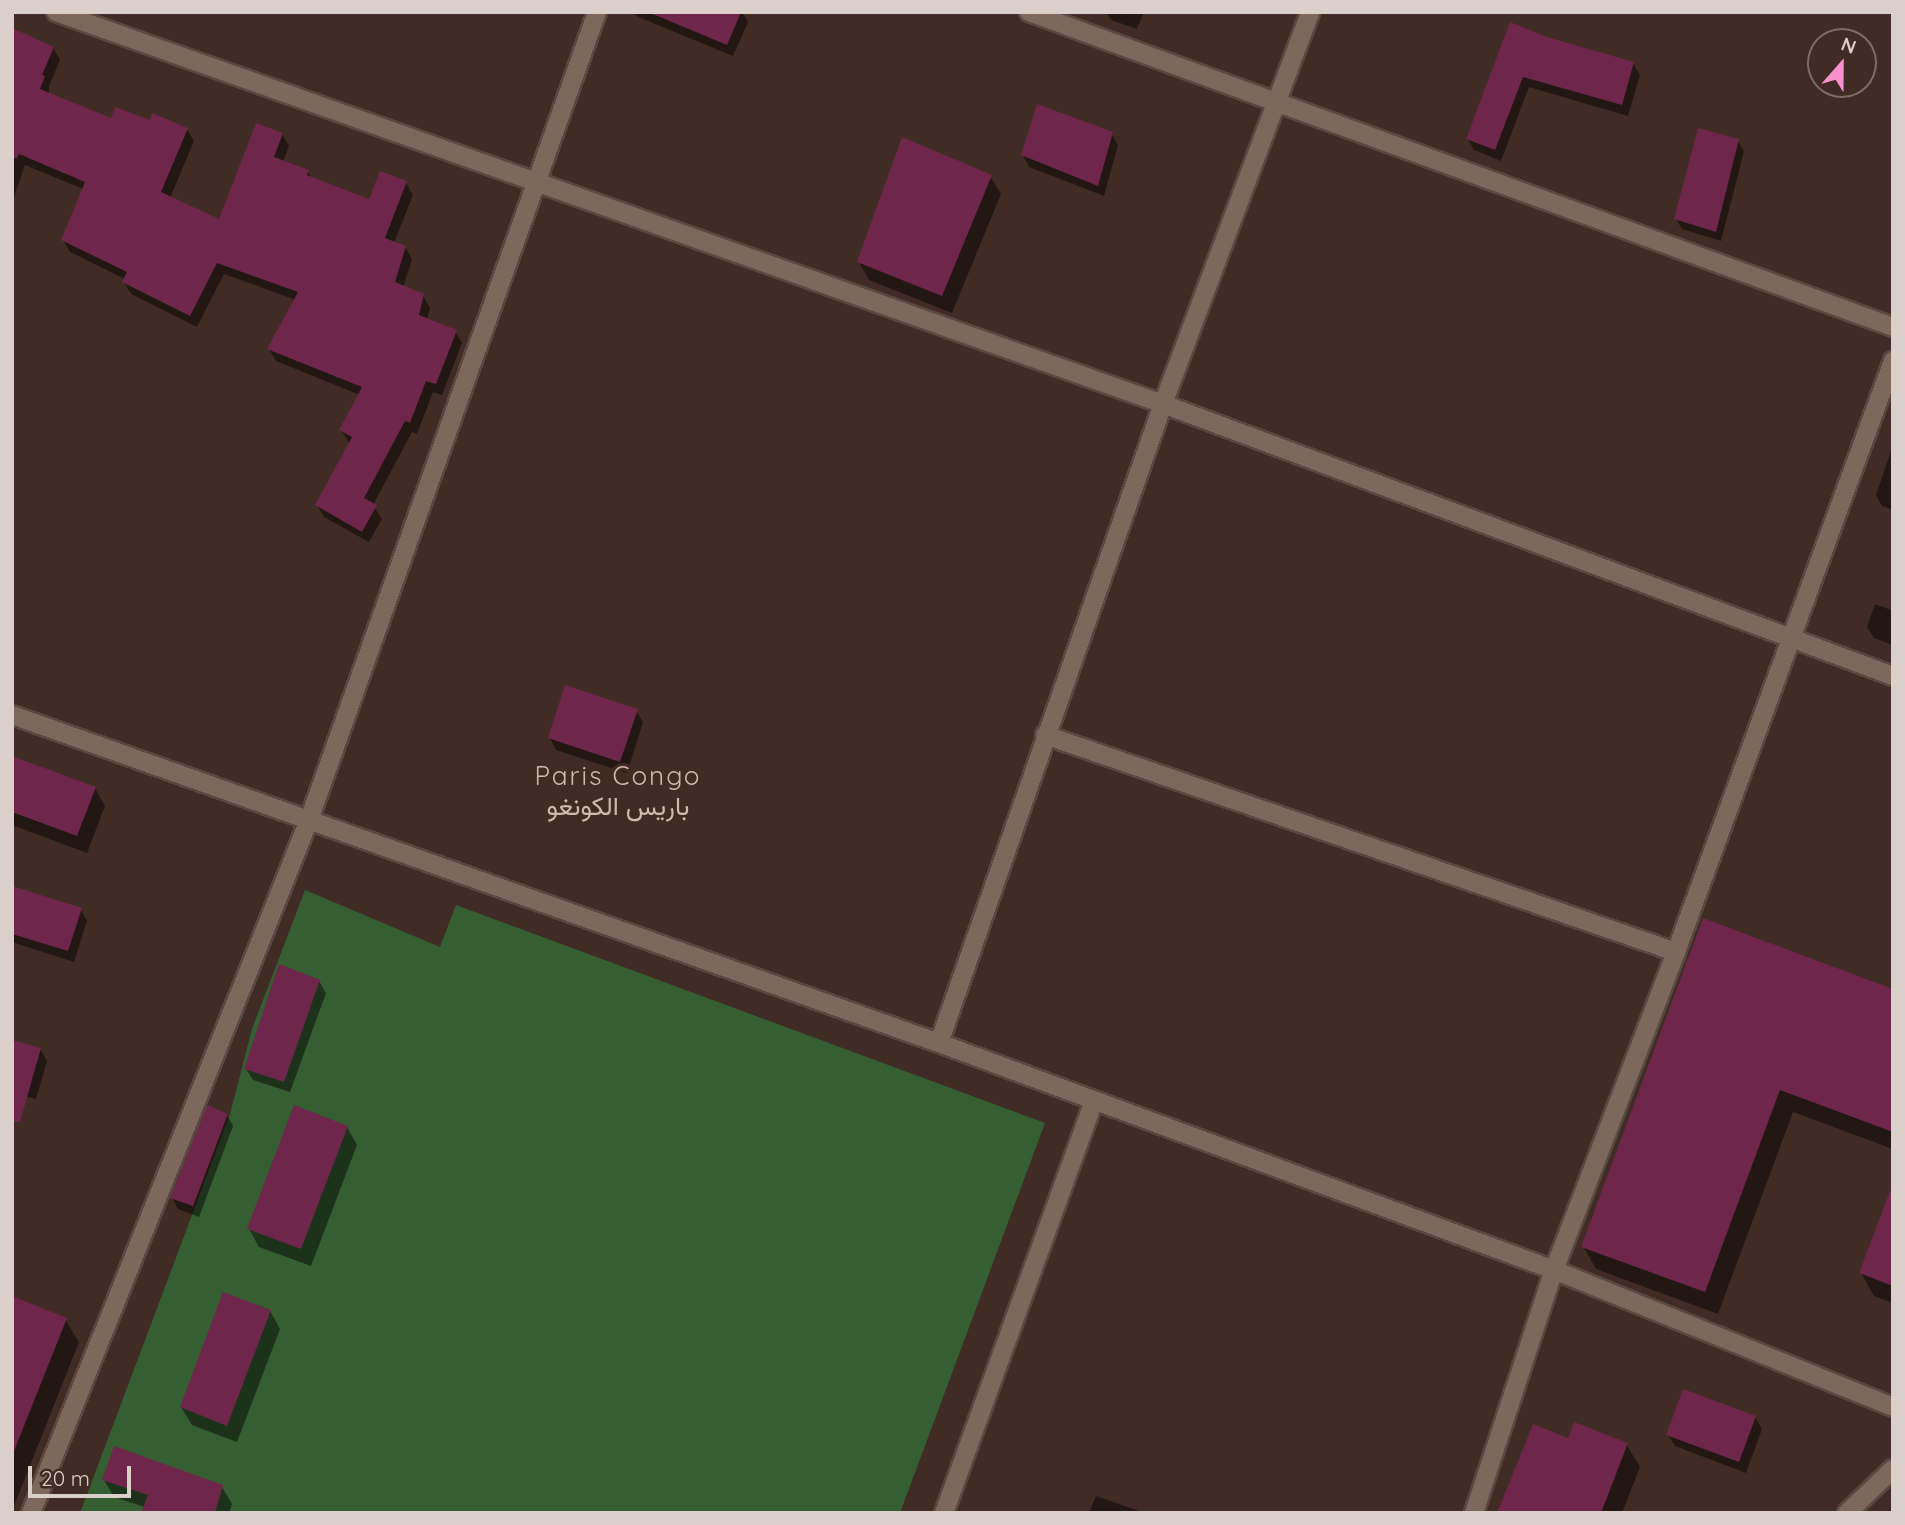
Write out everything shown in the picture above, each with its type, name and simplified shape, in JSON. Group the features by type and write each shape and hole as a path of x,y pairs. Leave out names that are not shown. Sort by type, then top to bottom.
{"street":[{"path":"56,12 1163,404 1893,676"},
{"path":"31,1513 309,820 597,12"},
{"path":"1029,12 1893,327"},
{"path":"939,1043 1163,404 1278,104 1310,12"},
{"path":"1474,1513 1554,1270 1676,952 1893,361"},
{"path":"12,715 1094,1100 1554,1270 1893,1407"},
{"path":"1045,735 1676,952"},
{"path":"944,1513 1094,1100"},
{"path":"1847,1513 1893,1469"}],"green space":[{"path":"305,890 440,947 456,905 1045,1123 900,1513 80,1513 230,1114 252,1029"}],"building":[{"path":"648,12 741,12 727,45"},
{"path":"1510,22 1547,37 1634,62 1622,105 1523,77 1495,150 1466,139"},
{"path":"12,28 54,47 42,75 45,76 40,89 111,118 115,107 150,120 152,113 188,128 161,192 219,219 256,123 283,133 274,157 309,170 307,175 369,199 380,171 407,181 385,238 406,246 395,282 424,294 419,315 457,330 436,384 426,381 410,423 405,421 364,498 377,505 362,532 315,505 352,437 339,430 362,387 267,349 298,292 217,263 190,316 122,282 127,272 61,240 85,182 19,154 17,158 12,158"},
{"path":"1037,104 1113,132 1098,186 1021,155"},
{"path":"1698,128 1739,139 1716,232 1674,219"},
{"path":"902,137 992,175 942,296 857,262"},
{"path":"565,685 638,709 620,762 548,738"},
{"path":"12,756 96,787 77,836 12,812"},
{"path":"12,886 82,908 68,951 12,934"},
{"path":"1703,918 1893,989 1893,1132 1780,1090 1705,1292 1581,1247"},
{"path":"279,964 320,980 284,1082 244,1069"},
{"path":"12,1040 41,1048 20,1122 12,1121"},
{"path":"207,1105 228,1114 193,1206 170,1198"},
{"path":"294,1105 348,1126 301,1249 247,1229"},
{"path":"1890,1191 1893,1192 1893,1286 1859,1273"},
{"path":"223,1292 271,1310 227,1426 180,1407"},
{"path":"12,1296 67,1318 14,1451 12,1451"},
{"path":"1683,1389 1756,1416 1739,1462 1666,1435"},
{"path":"1574,1422 1628,1443 1601,1513 1497,1513 1533,1424 1568,1438"},
{"path":"114,1446 223,1485 215,1513 141,1513 148,1495 102,1480"}],"district":[{"name":"Paris Congo باريس الكونغو","path":"618,791"}]}
